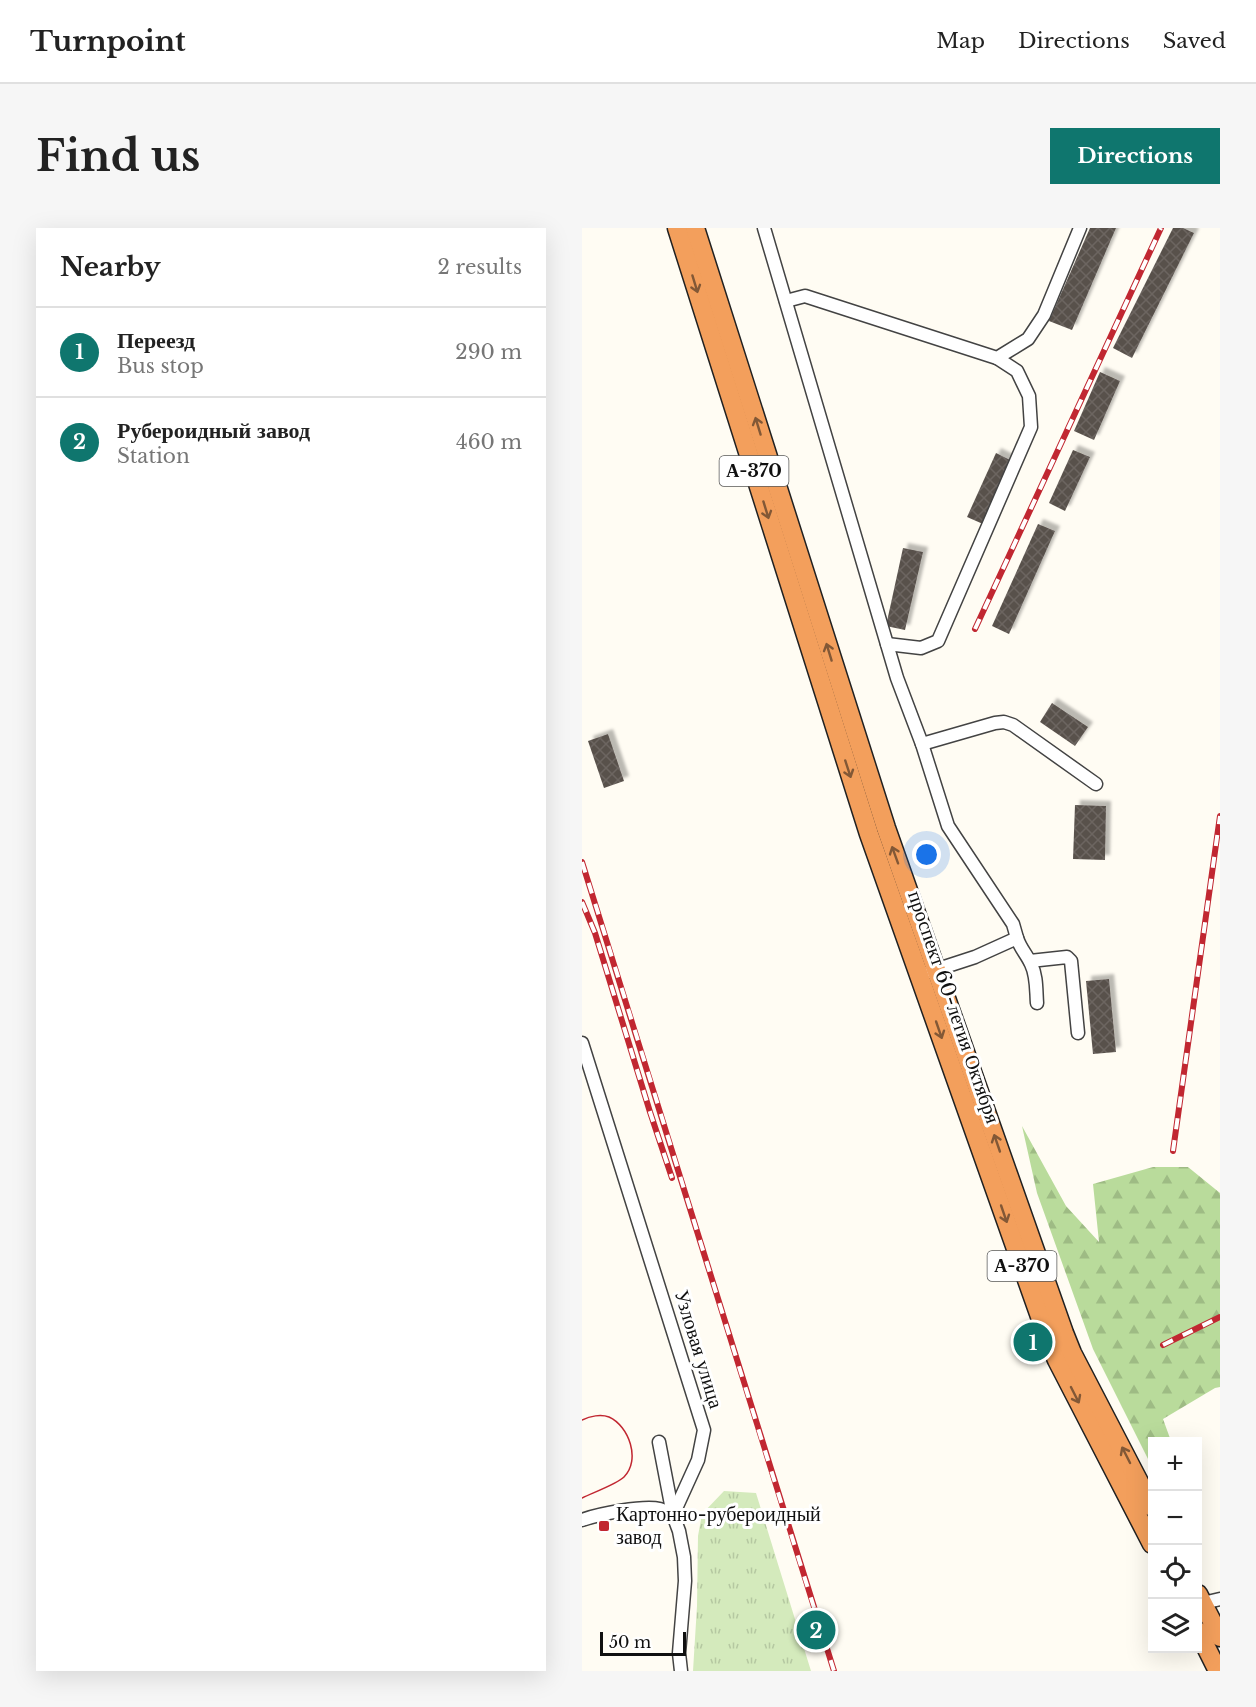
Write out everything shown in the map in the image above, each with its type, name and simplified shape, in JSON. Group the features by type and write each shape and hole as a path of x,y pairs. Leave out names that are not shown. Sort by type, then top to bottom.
{"highway":[{"name":"проспект 60-летия Октября","path":"677,228 869,834 928,972 1072,1353 1148,1499"},
{"name":"проспект 60-летия Октября","path":"695,228 885,828 928,972 1048,1340 1148,1536"},
{"path":"1207,1599 1220,1637"},
{"path":"1202,1641 1218,1671"}],"street":[{"path":"764,228 897,678 922,744 948,826 1013,924 1020,948 1030,961 1035,978 1037,1003"},
{"path":"997,358 1028,339 1044,315 1080,228"},
{"path":"786,301 806,296 997,358 1017,371 1029,396 1031,427 938,641 921,648 887,644"},
{"path":"922,744 1004,722 1013,725 1096,784"},
{"path":"928,972 975,957 1017,938"},
{"path":"1030,961 1067,957 1071,961 1078,1033"},
{"name":"Узловая улица","path":"582,1043 704,1430 698,1460 673,1515"},
{"path":"659,1442 673,1515 684,1557 685,1581 679,1653 681,1671"},
{"path":"582,1520 602,1514 636,1509 660,1509 673,1515"}],"green space":[{"path":"1022,1126 1066,1206 1099,1242 1093,1184 1153,1167 1188,1167 1220,1193 1220,1387 1163,1419 1170,1437 1148,1437 1148,1459 1093,1349 1037,1193"},
{"path":"724,1491 756,1493 811,1671 693,1671 698,1536 702,1514"}],"building":[{"path":"1090,228 1116,228 1072,330 1049,321"},
{"path":"1173,228 1183,228 1194,233 1132,358 1113,348"},
{"path":"1100,372 1120,381 1094,440 1074,431"},
{"path":"1073,450 1090,457 1065,511 1049,503"},
{"path":"996,453 1012,461 983,524 967,517"},
{"path":"1038,524 1055,531 1009,634 992,626"},
{"path":"903,548 923,552 905,630 886,626"},
{"path":"1052,703 1088,727 1075,746 1040,722"},
{"path":"608,734 624,781 604,788 588,741"},
{"path":"1075,805 1106,806 1105,860 1073,859"},
{"path":"1109,979 1116,1052 1093,1054 1086,981"}],"tram line":[{"path":"582,1420 603,1416 616,1421 627,1435 632,1453 629,1470 621,1480 582,1498"}],"railway":[{"path":"975,629 1161,228"},
{"path":"1173,1151 1220,816"},
{"path":"582,862 834,1671"},
{"path":"582,902 595,933 672,1178"},
{"path":"1163,1345 1220,1317"}],"place":[{"name":"Переезд","path":"1033,1342"},
{"name":"Картонно-рубероидный завод","path":"604,1526"},
{"name":"Рубероидный завод","path":"816,1630"}]}
